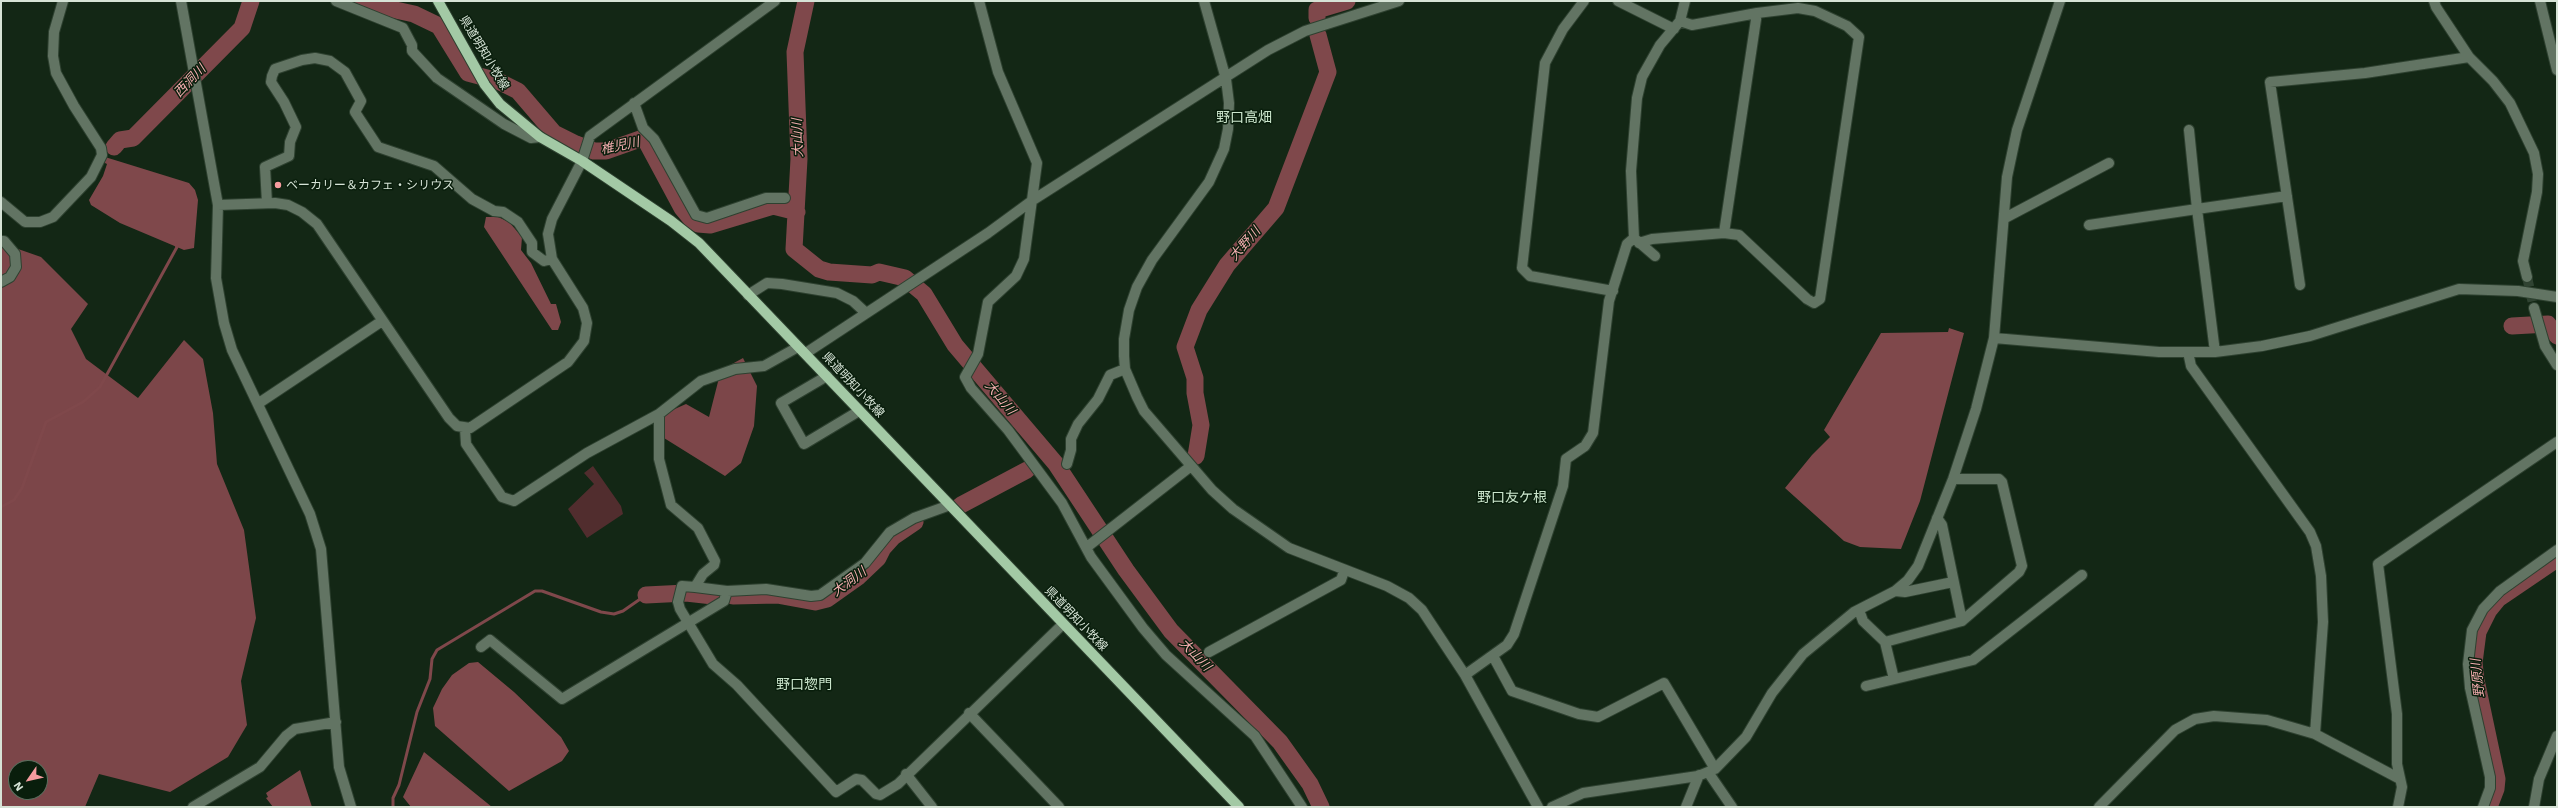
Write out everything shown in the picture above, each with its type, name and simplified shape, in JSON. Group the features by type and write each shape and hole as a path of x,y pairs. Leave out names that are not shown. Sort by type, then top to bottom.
{"main road":[{"name":"県道明知小牧線","path":"438,1 477,68 485,85 500,104 540,137 583,158 671,220 699,243 1238,807"}],"street":[{"path":"1,202 25,222 40,222 53,217 91,177 102,155 101,148 74,106 56,74 53,56 54,32 63,1"},
{"path":"182,1 218,205 216,278 224,323 232,350 259,403 310,514 321,549 339,767 351,807"},
{"path":"336,1 403,28 412,45 412,51 437,78 504,124 531,138 540,137"},
{"path":"218,205 266,203 288,205 302,212 317,224 449,418 457,426 465,429 476,426 568,362 584,341 587,323 583,308 552,260 548,234 552,219 583,158 590,136 775,1"},
{"path":"979,1 998,72 1037,163 1024,259 1016,276 988,302 976,358 965,377 971,388 1017,442 1062,503 1089,546 1101,572 1143,628 1166,655 1254,736 1302,807"},
{"path":"1204,1 1226,79 1229,104 1224,149 1209,182 1152,260 1137,287 1129,310 1124,339 1125,369 1144,411 1212,490 1250,521 1289,548 1344,571 1387,586 1409,598 1422,610 1436,628 1465,675 1538,807"},
{"path":"465,429 465,439 471,451 502,497 514,501 587,453 659,414 701,381 735,369 764,366 802,350 866,313 1033,200 1226,79 1268,50 1305,31 1386,3 1399,1"},
{"path":"1584,1 1563,29 1545,63 1522,268 1530,276 1613,291"},
{"path":"1465,675 1493,656 1507,644 1520,619 1563,486 1566,459 1585,446 1592,432 1609,301 1627,244 1636,240 1724,233 1739,235 1807,299 1814,303 1820,299 1859,37 1847,26 1815,11 1798,8 1757,13 1692,25 1677,25 1618,1"},
{"path":"1655,256 1636,240 1631,171 1637,98 1642,77 1651,59 1677,25 1685,1"},
{"path":"1686,807 1708,772 1746,737 1772,693 1803,654 1854,612 1895,591 1918,566 1953,479 1976,409 1994,338 2005,218 2006,177 2016,130 2060,1"},
{"path":"2434,1 2436,7 2469,57 2493,81 2510,103 2534,153 2538,174 2538,186 2523,261 2527,277"},
{"path":"2540,1 2556,65"},
{"path":"1724,233 1757,13"},
{"path":"2300,285 2270,82 2365,73 2469,57"},
{"path":"266,203 265,167 289,156 296,127 284,102 270,82 272,76 276,69 302,60 330,61 345,72 361,101 355,112 378,147 434,166 472,199 494,211 503,212 518,222 532,243 532,252 544,261 552,260"},
{"path":"634,103 643,128 654,139 696,215 707,218 766,198 785,198"},
{"path":"2189,130 2196,209 2215,352"},
{"path":"2005,218 2109,164"},
{"path":"2089,225 2287,196"},
{"path":"1,241 4,241 15,254 16,267 10,278 1,282"},
{"path":"748,295 767,284 782,284 837,293 853,301 866,313"},
{"path":"1994,338 2158,352 2215,352 2262,346 2310,336 2459,289 2503,290 2557,297"},
{"path":"2534,308 2545,346 2557,365"},
{"path":"259,403 382,321"},
{"path":"2188,352 2191,366 2310,532 2316,546 2321,576 2323,622 2314,734"},
{"path":"1067,464 1071,450 1071,439 1078,424 1098,399 1110,375 1125,369"},
{"path":"827,376 781,403 804,444 859,411"},
{"path":"659,414 659,459 671,505 698,528 715,561 714,564 698,580 695,587"},
{"path":"2398,807 2402,787 2397,764 2398,714 2378,564 2557,442"},
{"path":"1089,546 1191,466"},
{"path":"1885,642 1962,621 2019,572 2022,566 2002,482 1999,478 1953,479"},
{"path":"950,505 914,518 890,532 865,563 820,595 812,596 766,589 727,591 682,586 680,593 680,609 713,664 737,685 836,792 856,779 862,780 876,794 880,795 898,784 906,774 1063,624"},
{"path":"1937,518 1942,525 1962,621"},
{"path":"2483,807 2490,788 2490,777 2470,688 2468,658 2472,630 2483,609 2491,599 2557,550"},
{"path":"1209,652 1341,580 1344,571"},
{"path":"1866,686 1973,660 2082,575"},
{"path":"1895,591 1905,592 1953,582"},
{"path":"481,647 490,640 562,699 724,601 727,591"},
{"path":"1859,610 1863,621 1885,642 1894,679"},
{"path":"1493,656 1512,691 1579,714 1598,716 1664,682 1708,772 1732,807"},
{"path":"969,713 1059,807"},
{"path":"2099,807 2175,730 2195,719 2214,716 2267,720 2314,734 2400,779"},
{"path":"192,807 260,767 270,758 286,736 295,729 336,722"},
{"path":"2534,807 2539,779 2557,736"},
{"path":"1552,807 1583,793 1708,772"},
{"path":"906,774 932,807"}],"shaded area":[{"path":"105,157 189,183 195,190 198,200 194,248 184,250 120,223 91,205 89,200 103,176 107,164 103,162"},
{"path":"486,217 498,217 509,222 522,237 521,250 531,263 551,304 556,304 561,322 558,330 552,330 484,227"},
{"path":"1,243 41,257 88,304 71,329 86,359 138,398 184,340 203,359 213,413 217,464 244,530 256,618 241,681 247,725 228,757 170,792 99,774 85,807 1,807"},
{"path":"1949,328 1964,333 1920,501 1901,549 1860,547 1844,541 1785,488 1812,455 1830,437 1824,430 1881,333 1948,332"},
{"path":"743,358 757,386 754,426 741,463 725,476 664,438 661,415 686,404 709,417 721,370"},
{"path":"593,466 621,506 623,514 587,538 568,509 594,484 584,473"},
{"path":"478,662 514,692 561,737 569,751 562,761 509,791 435,726 433,708 442,689 452,675 469,663"},
{"path":"424,752 492,807 411,807 403,797"},
{"path":"300,770 312,807 273,807 266,798 268,797 266,793"}],"waterway":[{"name":"西洞川","path":"114,147 120,140 133,138 242,28 251,1"},
{"name":"椎児川","path":"354,1 414,14 439,26 468,73 498,81 518,91 554,133 576,144 594,151 606,151 640,139 646,141 682,208 692,220 698,224 710,225 773,206 797,212"},
{"name":"大山川","path":"806,1 795,52 799,159 794,249 819,269 829,272 872,275 879,272 905,278 924,294 955,345 1056,464 1126,570 1171,631 1280,742 1310,784 1321,807"},
{"name":"大野川","path":"1317,18 1317,10 1347,1"},
{"name":"大野川","path":"1196,456 1201,425 1195,393 1195,378 1185,347 1199,310 1227,265 1276,208 1328,72 1318,35"},
{"path":"1,507 14,500 22,488 46,422 83,402 100,387 177,247 176,245"},
{"name":"野原川","path":"2512,326 2548,324 2557,336"},
{"name":"大洞川","path":"961,505 1027,470"},
{"name":"大洞川","path":"733,596 777,595 815,602 827,599 858,577 878,558 883,548 893,537 915,522"},
{"name":"野原川","path":"2489,807 2496,789 2497,779 2476,680 2474,663 2478,632 2489,610 2498,599 2557,559"},
{"path":"393,807 393,798 399,785 417,712 430,679 432,659 437,650 535,591 542,591 601,612 614,614 623,611 646,595"},
{"name":"大洞川","path":"646,595 686,593 722,597"}],"tunnel":[{"path":"2527,277 2534,308"}],"place":[{"name":"ベーカリー＆カフェ・シリウス","path":"278,185"}],"district":[{"name":"野口高畑","path":"1244,118"},
{"name":"野口友ケ根","path":"1512,498"},
{"name":"野口惣門","path":"804,685"}]}
